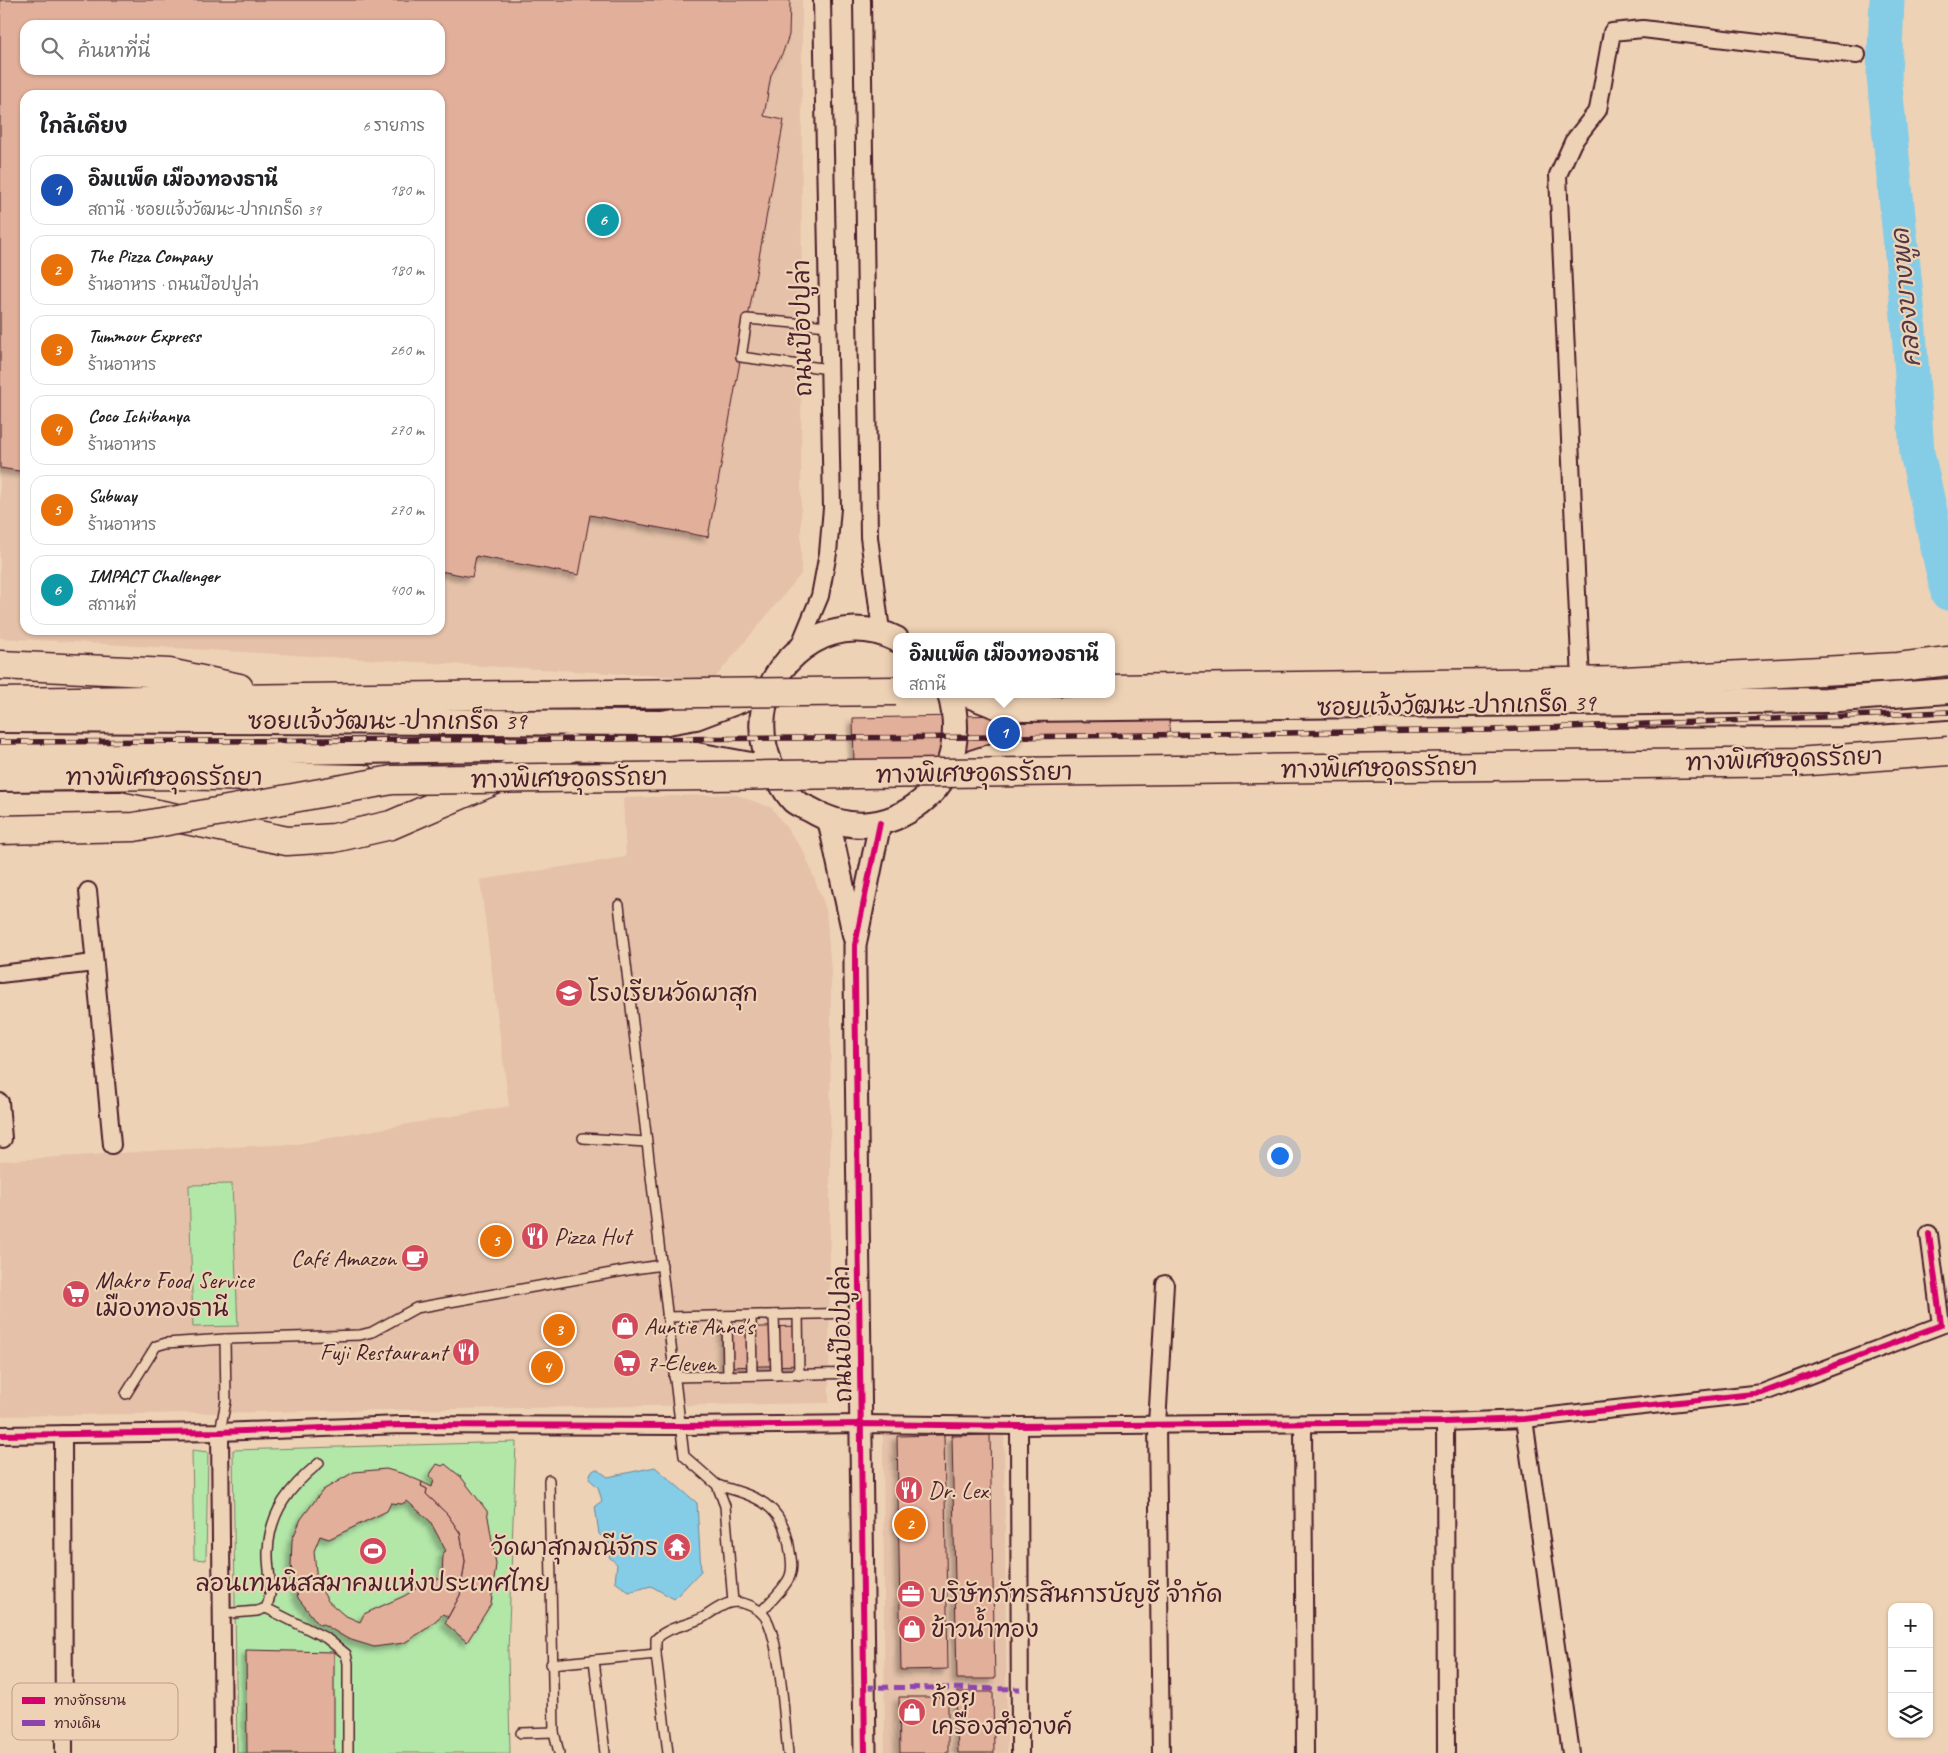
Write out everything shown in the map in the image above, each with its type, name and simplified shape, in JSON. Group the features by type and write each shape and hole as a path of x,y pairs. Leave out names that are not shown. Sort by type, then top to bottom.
{"highway":[{"path":"1115,688 1581,682 1898,667 1948,661"},
{"path":"0,665 169,672 283,698"},
{"path":"0,703 893,691"},
{"path":"0,703 49,719"},
{"path":"0,807 119,806 286,841 334,838 391,825 569,748"},
{"name":"ทางพิเศษอุดรรัถยา","path":"0,777 167,776 392,780 1776,763 1948,751"},
{"path":"0,830 134,827 392,780"}],"main road":[{"path":"889,635 852,629 824,635 798,649 780,668 768,690 761,730 770,769 794,801 829,821 855,825 880,823 907,812 930,795 946,771 955,742 956,712 951,698"},
{"name":"ซอยแจ้งวัฒนะ-ปากเกร็ด 39","path":"0,720 662,724 696,716 768,690"},
{"name":"ซอยแจ้งวัฒนะ-ปากเกร็ด 39","path":"976,698 999,707 1034,709 1826,700 1948,691"},
{"name":"ซอยแจ้งวัฒนะ-ปากเกร็ด 39","path":"946,771 1014,749 1205,749 1560,740 1849,740 1948,732"},
{"name":"ซอยแจ้งวัฒนะ-ปากเกร็ด 39","path":"0,756 569,748 680,752 770,769"}],"street":[{"name":"ถนนป๊อปปูล่า","path":"798,649 820,596 828,553 832,508 822,0"},
{"path":"862,0 869,537 889,635"},
{"path":"1581,682 1558,175 1573,142 1598,110 1612,32 1643,29 1857,55"},
{"path":"829,821 855,945"},
{"path":"855,945 880,823"},
{"path":"88,891 112,1144"},
{"name":"ถนนป๊อปปูล่า","path":"855,945 865,1753"},
{"path":"0,974 94,963"},
{"path":"0,1102 4,1140"},
{"path":"0,1435 220,1432 400,1425 681,1426 862,1424 1019,1426 1303,1424 1524,1419 1762,1393 1945,1324 1930,1234"},
{"path":"1161,1753 1157,1425 1165,1284"},
{"path":"1524,1419 1571,1753"},
{"path":"1445,1422 1446,1753"},
{"path":"1303,1424 1305,1753"},
{"path":"1019,1426 1020,1753"},
{"path":"220,1432 223,1753"},
{"path":"64,1434 64,1683"},
{"path":"64,1740 64,1753"}],"lane":[{"path":"828,326 748,319 741,357 829,369"},
{"path":"619,905 684,1456 717,1485 763,1500 776,1513 787,1535 792,1564 790,1576 761,1612"},
{"path":"583,1138 646,1142"},
{"path":"126,1394 156,1346 166,1343 225,1339 360,1335 372,1332 416,1308 634,1268 662,1266"},
{"path":"667,1317 860,1313"},
{"path":"798,1314 799,1374"},
{"path":"774,1315 776,1375"},
{"path":"727,1316 728,1376"},
{"path":"751,1316 752,1375"},
{"path":"220,1432 226,1402 225,1339"},
{"path":"674,1377 861,1373"},
{"path":"266,1608 271,1598 268,1551 281,1502 296,1482 319,1463"},
{"path":"549,1480 551,1664 554,1732 559,1753"},
{"path":"717,1485 725,1506 733,1602"},
{"path":"668,1753 656,1654 656,1639 665,1631 699,1620 733,1602 750,1605 761,1612 767,1620 774,1639 788,1753"},
{"path":"222,1614 257,1611 266,1608 326,1638 346,1654 348,1663 348,1753"},
{"path":"551,1664 656,1654"},
{"path":"594,1660 605,1753"},
{"path":"521,1733 554,1732"}],"shaded area":[{"path":"0,0 802,0 801,574 714,679 0,638"},
{"path":"734,794 772,808 804,852 826,909 831,972 829,1403 0,1416 0,1161 297,1144 509,1106 480,880 626,857 623,798"},
{"path":"1004,1430 1007,1753 885,1753 883,1432"}],"green space":[{"path":"232,1184 238,1326 193,1327 189,1185"},
{"name":"ลอนเทนนิสสมาคมแห่งประเทศไทย","path":"516,1442 508,1651 510,1753 237,1753 233,1450"},
{"path":"192,1450 208,1452 206,1560 194,1559"}],"water":[{"path":"655,1467 697,1503 701,1571 674,1599 651,1586 629,1592 615,1582 617,1564 609,1557 613,1547 599,1534 595,1506 602,1501 598,1487 589,1479 591,1472 596,1469 608,1477"}],"building":[{"path":"0,0 790,0 789,35 783,52 771,75 764,116 784,120 708,537 590,515 579,575 476,556 472,577 445,572 445,90 20,90 20,471 0,468"},
{"path":"1169,712 1170,756 854,762 853,718"},
{"path":"803,1326 803,1365 723,1367 723,1328"},
{"path":"944,1435 948,1669 901,1670 897,1436"},
{"path":"990,1435 995,1679 957,1679 952,1436"},
{"path":"437,1464 442,1466 445,1464 461,1477 487,1511 496,1564 491,1604 467,1642 445,1623 460,1595 465,1561 460,1533 447,1514 426,1494 427,1489 421,1486 422,1482 432,1487 434,1479 429,1476"},
{"path":"386,1469 422,1482 421,1486 427,1489 426,1494 447,1514 460,1533 465,1561 460,1595 448,1617 443,1614 426,1629 404,1643 374,1647 348,1639 323,1624 319,1625 298,1598 291,1566 292,1540 301,1519 323,1490 354,1472","holes":["407,1501 430,1521 446,1551 443,1552 442,1580 434,1578 404,1596 364,1614 360,1622 344,1615 328,1601 317,1582 314,1551 320,1536 329,1539 387,1511 391,1503 402,1504"]},
{"path":"246,1650 334,1652 334,1753 247,1753"},
{"path":"956,1692 993,1692 994,1753 958,1753"},
{"path":"899,1697 948,1697 948,1753 900,1753"}],"waterway":[{"name":"คลองบางพูด","path":"1887,0 1884,76 1908,316 1917,453 1948,593"}],"railway":[{"path":"0,742 1003,737 1493,730 1948,712"}],"marked path":[{"path":"864,1687 1020,1689"}],"cycle path":[{"path":"865,1753 855,945 880,823"},
{"path":"0,1435 220,1432 400,1425 681,1426 862,1424 1019,1426 1445,1422 1524,1419 1762,1393 1941,1325 1929,1234"}],"place":[{"name":"IMPACT Challenger","path":"603,220"},
{"name":"อิมแพ็ค เมืองทองธานี","path":"1004,733"},
{"name":"โรงเรียนวัดผาสุก","path":"569,993"},
{"name":"Pizza Hut","path":"535,1236"},
{"name":"Subway","path":"496,1241"},
{"name":"Café Amazon","path":"415,1258"},
{"name":"Makro Food Service เมืองทองธานี","path":"76,1294"},
{"name":"Auntie Anne's","path":"625,1326"},
{"name":"Tummour Express","path":"559,1330"},
{"name":"Fuji Restaurant","path":"466,1352"},
{"name":"7-Eleven","path":"627,1363"},
{"name":"Coco Ichibanya","path":"547,1367"},
{"name":"Dr. Lex","path":"909,1490"},
{"name":"The Pizza Company","path":"910,1524"},
{"name":"วัดผาสุกมณีจักร","path":"677,1547"},
{"name":"ลอนเทนนิสสมาคมแห่งประเทศไทย","path":"373,1551"},
{"name":"บริษัทภัทรสินการบัญชี จำกัด","path":"911,1594"},
{"name":"ข้าวน้ำทอง","path":"912,1629"},
{"name":"ก้อย เครื่องสำอางค์","path":"912,1712"}]}
